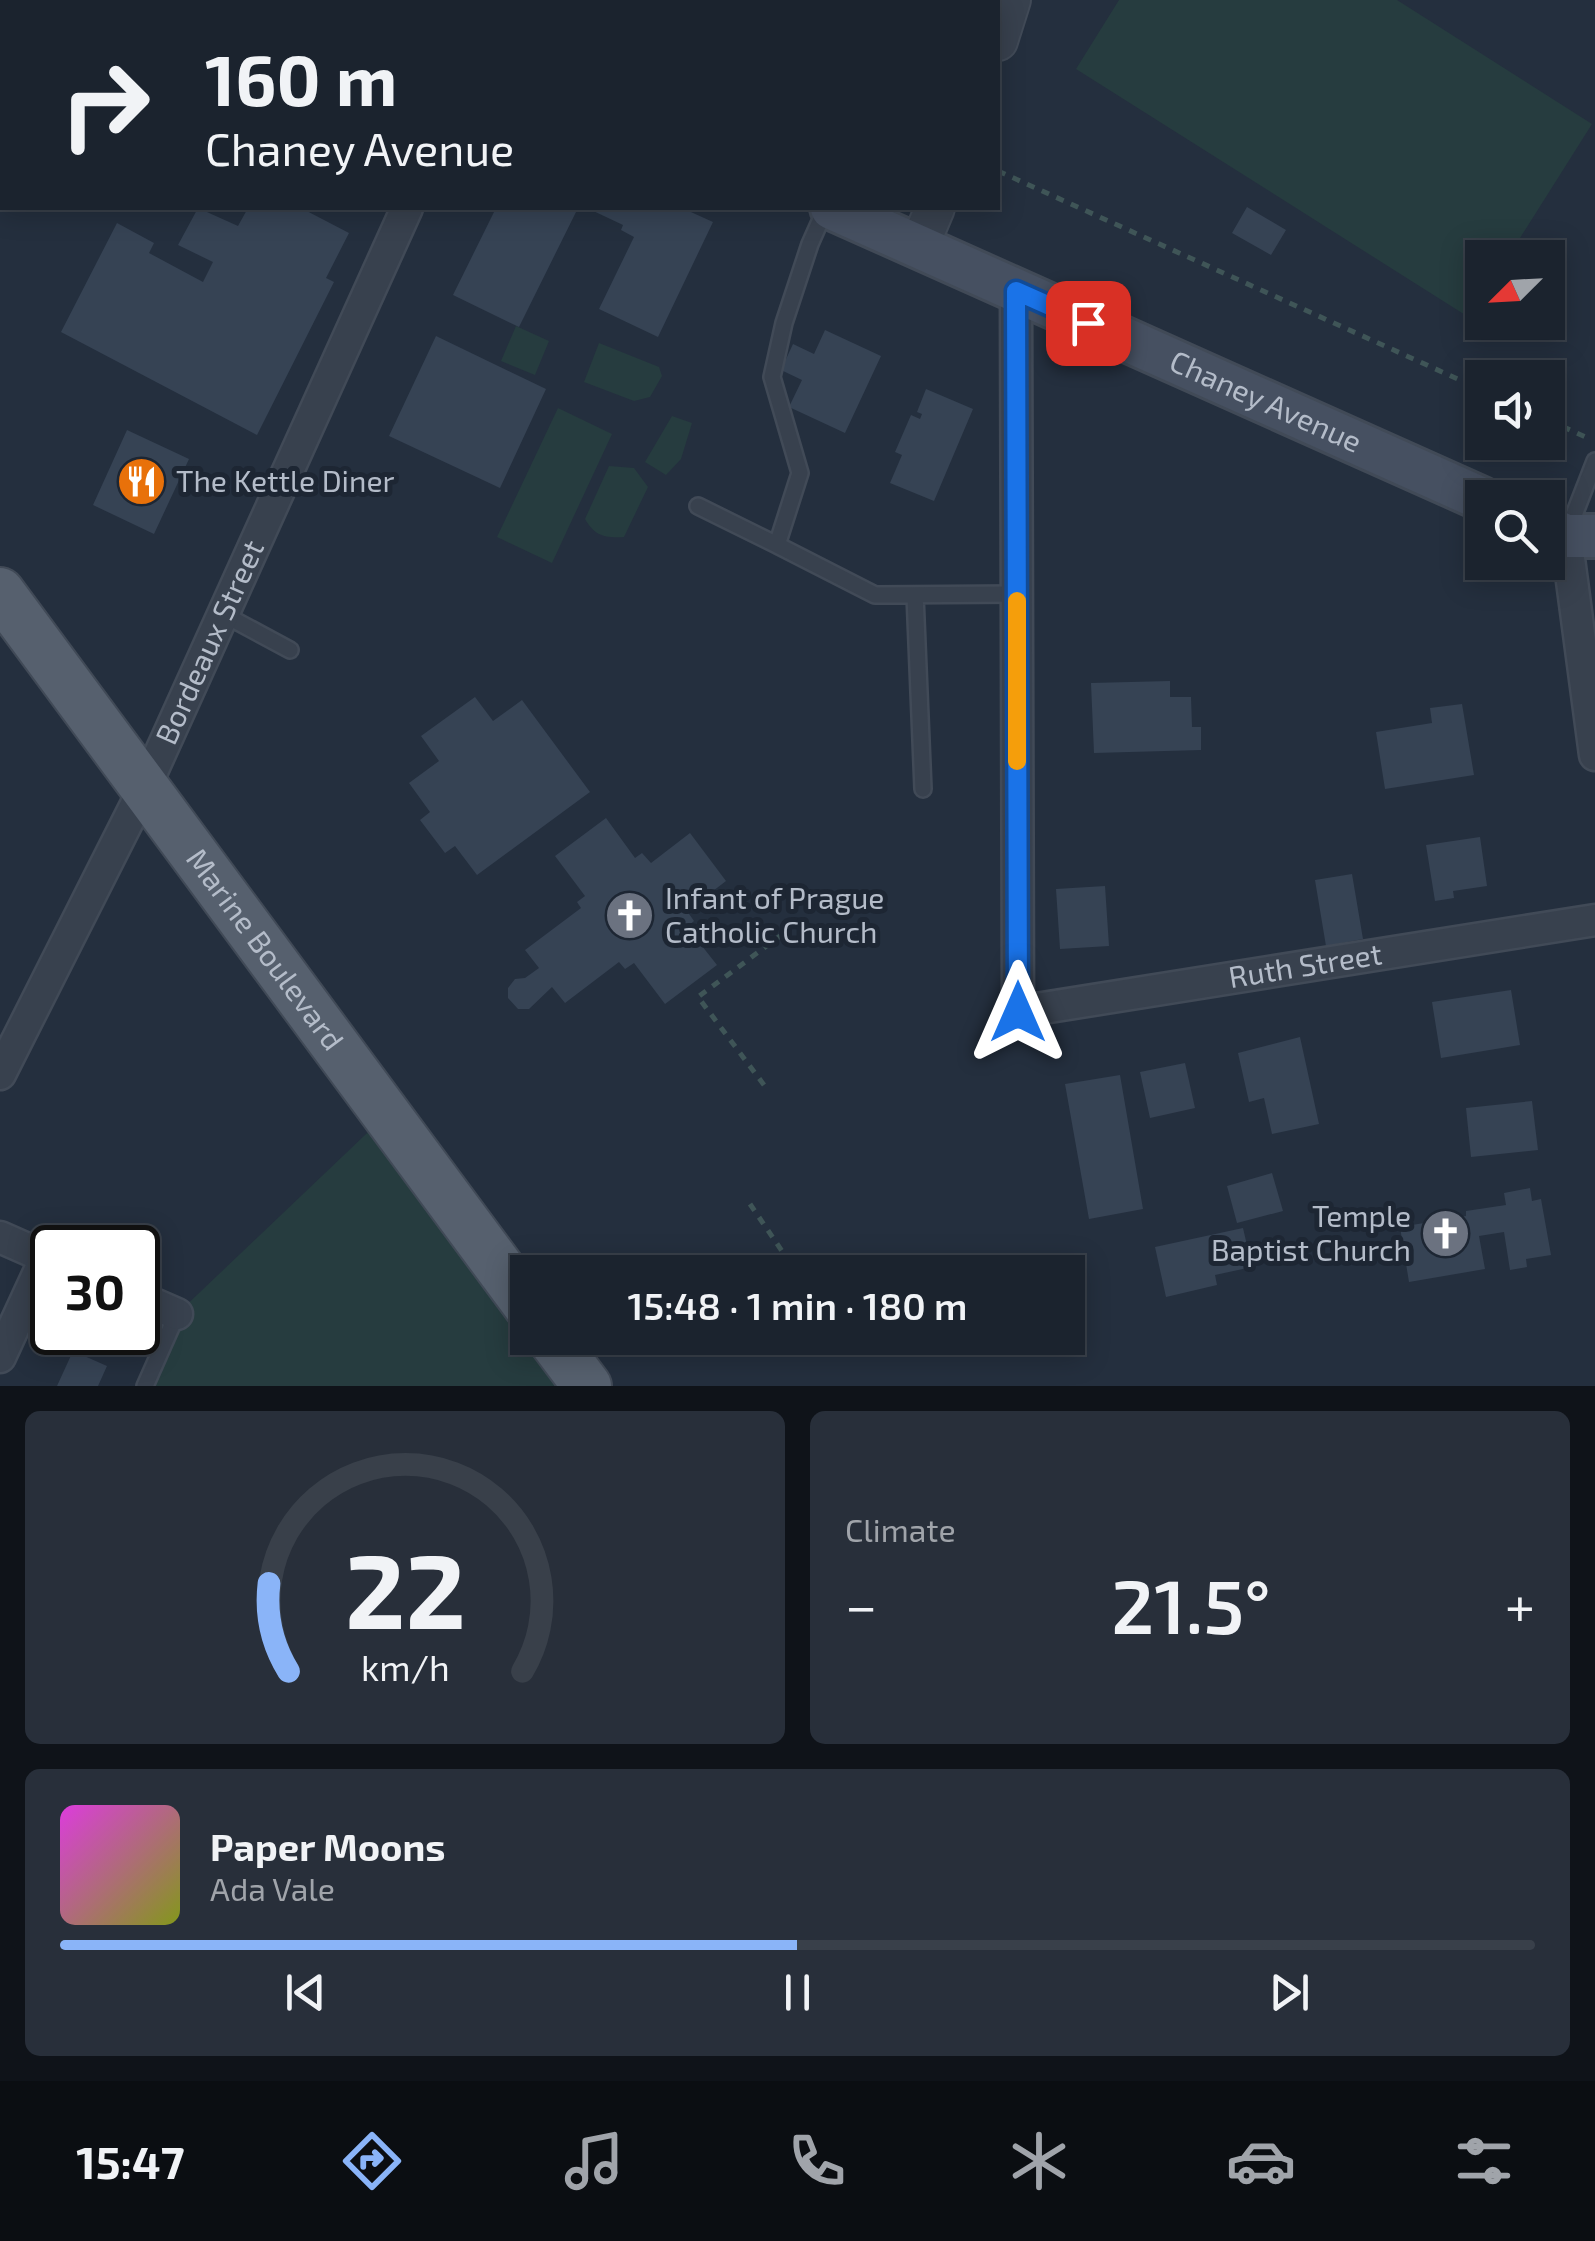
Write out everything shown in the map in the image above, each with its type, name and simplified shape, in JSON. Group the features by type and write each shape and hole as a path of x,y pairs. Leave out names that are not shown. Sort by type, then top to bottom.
{"main road":[{"name":"Chaney Avenue","path":"834,210 1465,491"},
{"path":"0,567 34,638"},
{"name":"Marine Boulevard","path":"0,592 510,1282"},
{"path":"564,1355 587,1386"}],"street":[{"path":"1000,33 1010,0"},
{"name":"Bordeaux Street","path":"0,1074 144,789 406,210"},
{"path":"919,246 935,210"},
{"path":"1016,291 1017,594"},
{"path":"1569,534 1595,755"},
{"name":"Ruth Street","path":"1017,594 1018,1012 1595,920"},
{"path":"0,1236 30,1250"},
{"path":"0,1356 30,1297"},
{"path":"160,1307 176,1314"}],"lane":[{"path":"776,545 800,473 772,377 784,323 810,244 828,210"},
{"path":"1569,534 1595,462"},
{"path":"698,506 874,596 1017,594"},
{"path":"915,595 923,790"},
{"path":"224,614 290,650"},
{"path":"145,1386 176,1314"}],"path":[{"path":"1000,172 1465,382"},
{"path":"1565,428 1595,441"},
{"path":"764,1086 698,997 780,936"},
{"path":"750,1204 784,1254"}],"green space":[{"path":"1119,0 1397,0 1592,124 1519,240 1465,240 1465,315 1076,69"},
{"path":"516,326 549,341 535,375 501,361"},
{"path":"599,343 659,367 662,376 650,397 634,401 584,382"},
{"path":"558,408 612,434 552,563 497,537"},
{"path":"672,416 692,423 681,459 666,475 645,462"},
{"path":"609,466 634,468 648,487 624,537 601,535 585,519"},
{"path":"386,1115 510,1283 510,1355 564,1355 587,1386 145,1386 177,1314"}],"building":[{"path":"1247,207 1286,230 1271,255 1232,233"},
{"path":"197,210 238,226 247,210 305,210 349,233 326,278 334,282 257,435 61,332 117,223 154,243 149,253 203,282 213,262 178,245"},
{"path":"495,210 577,210 519,327 453,295"},
{"path":"591,210 686,210 713,222 658,337 599,309 634,237 621,230 623,225"},
{"path":"825,330 881,356 845,433 789,407 802,380 781,370 793,344 814,354"},
{"path":"436,336 546,389 500,488 389,436"},
{"path":"926,389 973,409 934,501 890,483 902,455 895,452 911,415 920,419 922,414 917,412"},
{"name":"The Kettle Diner","path":"127,430 189,459 154,534 93,505"},
{"path":"1170,681 1170,697 1191,697 1192,727 1201,727 1201,750 1094,753 1091,683"},
{"path":"475,697 493,721 522,700 590,792 477,875 455,846 445,853 420,820 430,812 409,783 439,761 421,736"},
{"path":"1462,704 1474,775 1385,789 1376,732 1432,723 1430,708"},
{"name":"Infant of Prague Catholic Church","path":"606,818 635,858 642,853 651,863 690,833 726,881 687,911 694,921 687,927 717,965 665,1004 634,963 625,969 619,962 565,1003 552,987 529,1009 518,1009 508,998 508,988 515,979 525,978 539,968 525,950 581,908 577,902 585,896 555,856"},
{"path":"1480,837 1487,886 1453,891 1454,898 1435,901 1426,845"},
{"path":"1352,874 1363,939 1326,946 1315,880"},
{"path":"1105,886 1109,946 1060,949 1056,889"},
{"path":"1511,990 1520,1045 1441,1058 1432,1002"},
{"path":"1300,1037 1319,1124 1272,1134 1264,1098 1249,1102 1238,1053"},
{"path":"1185,1063 1195,1108 1150,1118 1140,1072"},
{"path":"1120,1075 1143,1209 1089,1219 1065,1084"},
{"path":"1532,1101 1538,1150 1471,1157 1466,1108"},
{"path":"1272,1173 1283,1211 1237,1223 1227,1186"},
{"name":"Temple Baptist Church","path":"1530,1188 1532,1201 1541,1199 1551,1255 1526,1259 1527,1267 1510,1270 1504,1232 1479,1236 1485,1269 1409,1282 1400,1227 1506,1205 1504,1193"},
{"path":"1243,1228 1252,1267 1215,1275 1217,1285 1166,1297 1155,1247"},
{"path":"71,1355 82,1355 107,1366 98,1386 57,1386"}],"slow traffic":[{"path":"1017,601 1017,761"}],"place":[{"name":"The Kettle Diner","path":"141,482"},
{"name":"Infant of Prague Catholic Church","path":"630,916"},
{"name":"Temple Baptist Church","path":"1446,1234"}],"route":[{"path":"1018,1012 1016,291 1088,323"}]}
